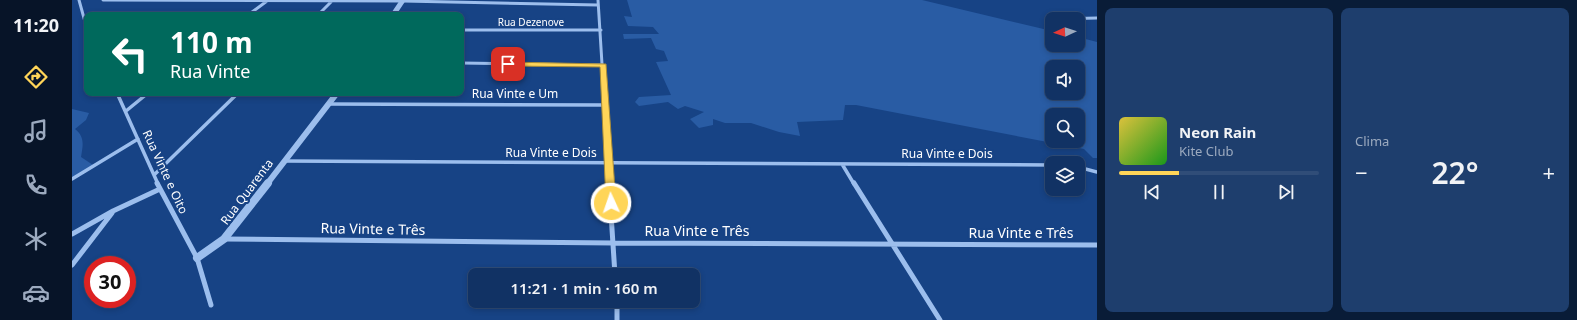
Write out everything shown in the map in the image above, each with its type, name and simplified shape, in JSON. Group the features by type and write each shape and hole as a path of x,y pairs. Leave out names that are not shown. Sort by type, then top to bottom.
{"street":[{"path":"79,0 84,18"},
{"path":"103,0 598,2 601,30 615,268"},
{"path":"321,12 333,0"},
{"path":"252,12 267,1"},
{"path":"395,12 403,1"},
{"path":"1085,18 1097,18"},
{"name":"Rua Dezenove","path":"464,30 601,30"},
{"path":"464,63 603,65"},
{"name":"Rua Vinte e Oito","path":"118,96 160,189 197,258"},
{"path":"126,111 144,96"},
{"path":"154,175 235,96"},
{"name":"Rua Quarenta","path":"197,258 224,239 335,96"},
{"name":"Rua Vinte e Um","path":"329,104 605,105"},
{"path":"72,179 138,139"},
{"name":"Rua Vinte e Dois","path":"284,161 1045,165"},
{"path":"842,164 940,320"},
{"path":"1085,169 1097,172"},
{"path":"72,234 113,211 160,189"},
{"path":"72,266 113,211"},
{"name":"Rua Vinte e Três","path":"224,239 614,243 1097,245"},
{"path":"197,258 211,305"},
{"path":"616,308 617,320"}],"shaded area":[{"path":"627,0 922,0 1045,29 1045,52 1085,52 1085,39 1097,42 1097,158 1093,158 1084,149 1079,148 1085,148 1085,108 1045,108 1045,141 856,105 845,105 843,120 797,122 800,136 779,132 751,123 725,123 713,119 713,125 699,128 690,119 704,112 685,106 678,109 668,102 639,106 635,102 639,97 671,95 656,62 668,61 664,51 656,49 651,38 624,39 623,34 659,34 653,27 628,26 624,16 632,17"},
{"path":"72,109 89,113 86,120 75,129 82,138 83,145 81,157 93,165 72,179"}],"route":[{"path":"508,64 603,65 611,203"}]}
